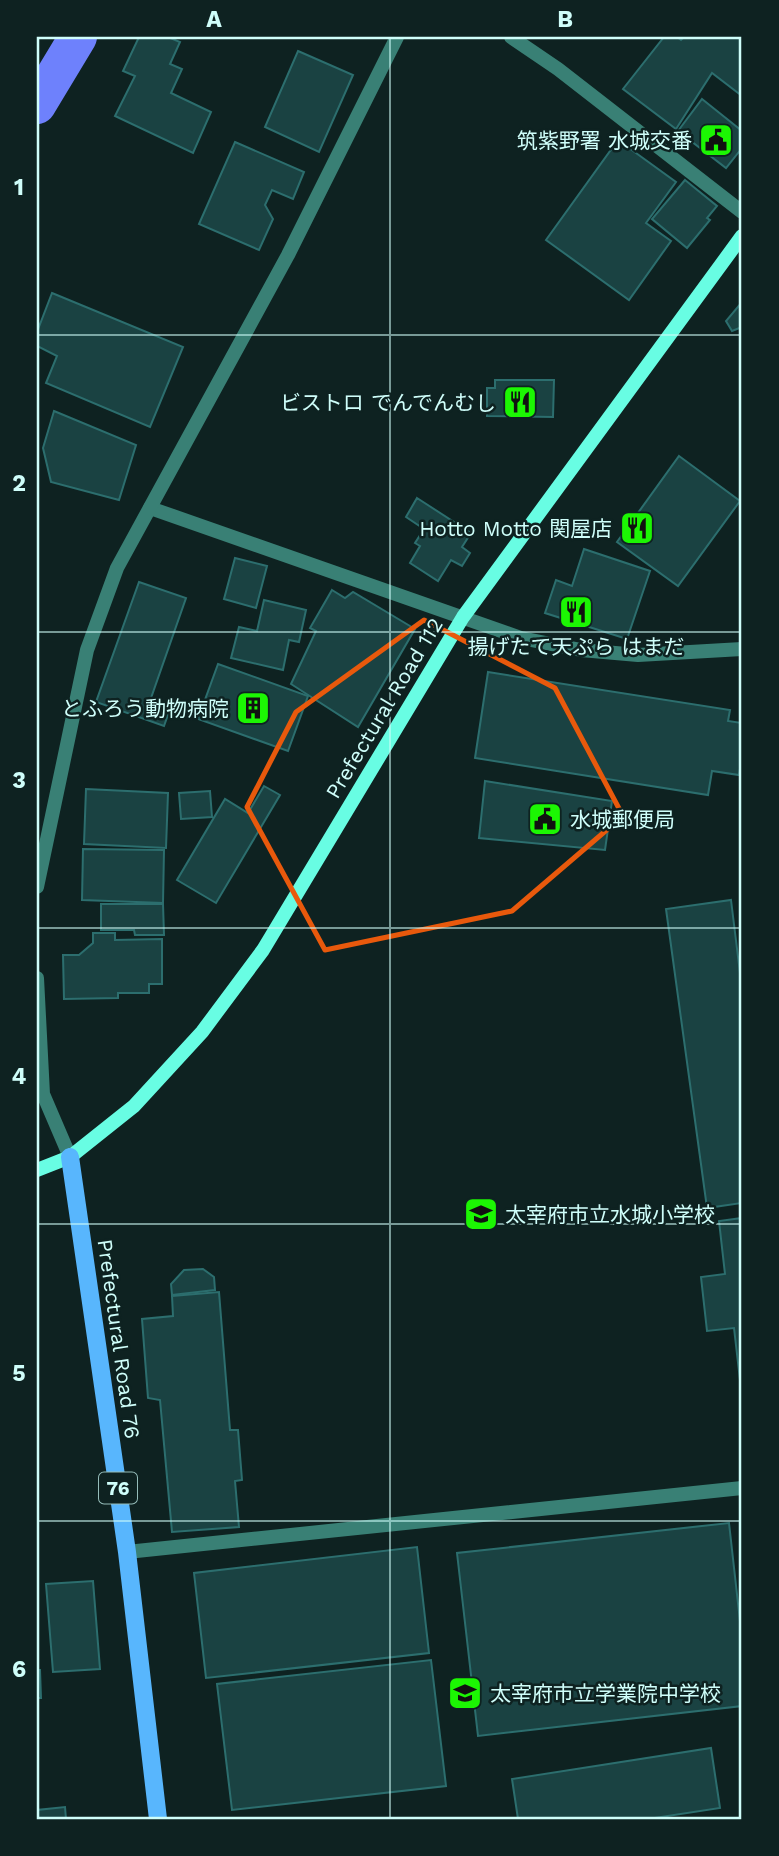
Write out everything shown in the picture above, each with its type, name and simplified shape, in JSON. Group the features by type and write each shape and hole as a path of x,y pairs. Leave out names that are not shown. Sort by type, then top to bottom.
{"highway":[{"path":"37,106 78,37"}],"main road":[{"name":"Prefectural Road 112","path":"37,1170 69,1157 134,1106 202,1032 263,950 463,617 742,236"},
{"name":"Prefectural Road 76","path":"69,1157 127,1552 158,1819"}],"street":[{"path":"37,887 87,650 117,568 288,255 397,37"},
{"path":"511,37 558,69 742,212"},
{"path":"150,508 521,638 581,650 638,655 742,649"},
{"path":"37,978 43,1094 69,1157"},
{"path":"127,1552 742,1488"}],"highlighted area":[{"path":"424,620 555,688 623,816 512,911 325,950 247,807 296,712"}],"building":[{"path":"139,37 168,37 180,42 170,64 182,69 171,93 211,112 193,153 115,116 135,76 123,71"},
{"path":"664,37 677,37 681,40 684,37 742,37 742,96 712,73 676,129 623,89"},
{"path":"298,51 353,75 319,152 265,127"},
{"name":"筑紫野署 水城交番","path":"702,99 742,131 742,148 726,168 678,131"},
{"path":"618,140 676,182 646,223 671,241 629,300 546,240"},
{"path":"235,142 304,172 293,199 272,190 265,205 273,219 259,250 199,224"},
{"path":"685,180 717,206 707,218 710,220 687,248 652,219"},
{"path":"52,293 183,347 150,427 46,383 57,356 37,346 37,332"},
{"path":"742,302 742,327 732,331 726,321"},
{"name":"ビストロ でんでんむし","path":"495,380 554,380 553,417 487,416 487,388 495,388"},
{"path":"54,411 136,445 119,500 51,482 43,448"},
{"path":"679,456 740,501 678,586 617,542"},
{"path":"417,498 471,533 462,547 470,553 462,566 451,560 438,581 410,563 420,546 415,543 424,529 406,517"},
{"path":"584,549 650,571 627,639 545,613 556,580 572,586"},
{"path":"235,558 267,566 256,608 224,599"},
{"path":"139,582 186,598 150,701 170,709 164,726 96,702"},
{"path":"332,590 345,598 353,592 415,629 358,727 291,684 316,631 310,628"},
{"path":"264,600 306,610 299,642 289,640 283,670 231,658 239,627 257,631"},
{"name":"とふろう動物病院","path":"218,664 308,696 288,751 198,719"},
{"path":"488,672 730,710 728,721 742,723 739,775 712,771 708,795 475,758"},
{"name":"水城郵便局","path":"485,781 612,801 605,850 479,838"},
{"path":"264,786 280,795 216,903 177,880 225,799 248,813"},
{"path":"86,789 168,793 166,848 84,844"},
{"path":"210,791 212,817 181,819 179,793"},
{"path":"83,849 164,850 163,903 82,900"},
{"path":"731,900 740,973 742,972 742,1203 707,1208 666,909"},
{"path":"101,904 163,904 164,935 135,935 134,930 101,930"},
{"path":"93,933 115,933 115,940 162,939 162,984 149,984 149,993 118,993 118,998 64,999 63,955 79,955 93,943"},
{"path":"742,1218 740,1380 734,1328 707,1331 701,1277 725,1274 719,1221"},
{"path":"203,1269 214,1277 215,1290 172,1295 171,1284 184,1270"},
{"path":"219,1292 230,1430 238,1430 242,1480 235,1481 239,1527 172,1532 160,1400 148,1398 142,1319 173,1316 172,1296"},
{"path":"729,1523 742,1639 742,1706 478,1736 457,1553"},
{"path":"417,1547 429,1653 206,1678 194,1573"},
{"path":"93,1581 100,1669 53,1672 46,1584"},
{"path":"431,1660 446,1786 232,1810 217,1684"},
{"path":"37,1670 40,1670 41,1698 37,1698"},
{"path":"711,1748 720,1808 648,1819 518,1819 512,1779"},
{"path":"65,1807 66,1819 37,1819 37,1810"}],"place":[{"name":"筑紫野署 水城交番","path":"716,140"},
{"name":"ビストロ でんでんむし","path":"520,402"},
{"name":"Hotto Motto 関屋店","path":"637,528"},
{"name":"揚げたて天ぷら はまだ","path":"576,612"},
{"name":"とふろう動物病院","path":"253,708"},
{"name":"水城郵便局","path":"545,819"},
{"name":"太宰府市立水城小学校","path":"481,1214"},
{"name":"太宰府市立学業院中学校","path":"465,1693"}]}
